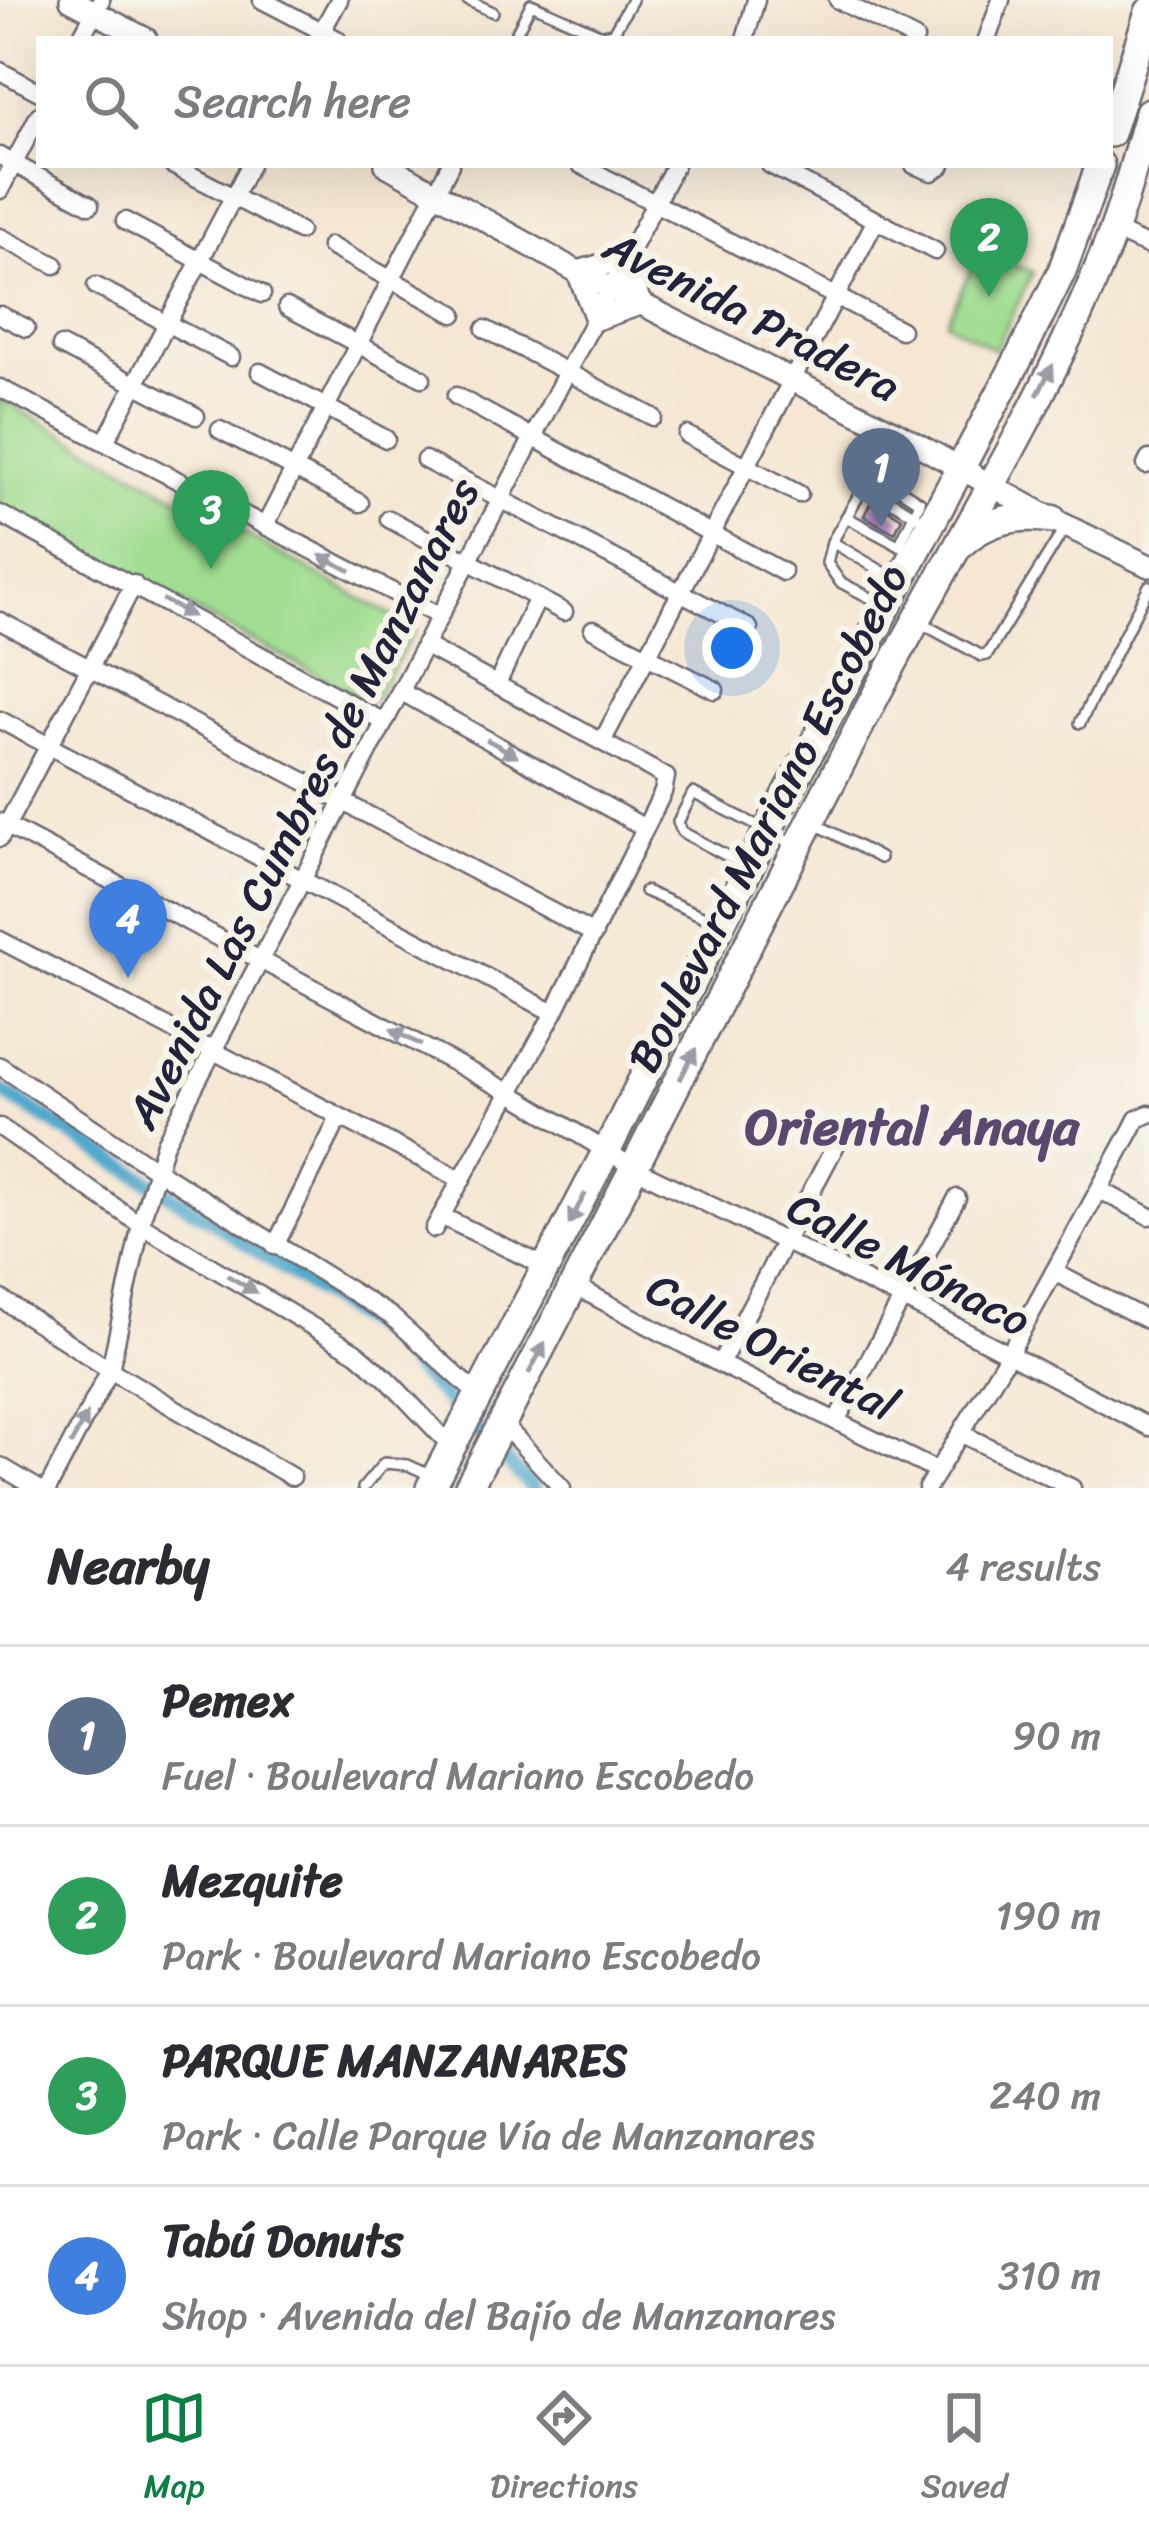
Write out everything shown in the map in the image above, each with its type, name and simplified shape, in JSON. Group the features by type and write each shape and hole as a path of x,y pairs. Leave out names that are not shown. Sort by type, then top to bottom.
{"main road":[{"path":"1113,124 1149,12"},
{"name":"Boulevard Mariano Escobedo","path":"480,1478 501,1427 797,847 1076,318 1113,230 1149,114"},
{"name":"Boulevard Mariano Escobedo","path":"432,1483 768,830 896,595 908,551 923,520 962,470 1062,271 1099,168"},
{"path":"951,554 986,525 1025,517 1059,522"}],"street":[{"path":"71,0 98,6 142,36"},
{"path":"262,0 325,36 339,0"},
{"path":"746,36 756,0"},
{"path":"988,36 1001,0"},
{"path":"849,3 910,36"},
{"path":"82,36 98,6"},
{"path":"0,71 36,90"},
{"path":"0,190 7,160 36,120"},
{"path":"7,160 90,205"},
{"path":"177,168 299,231"},
{"path":"105,442 248,168"},
{"name":"Avenida Pradera","path":"392,168 578,272 1149,566"},
{"path":"265,526 448,168"},
{"path":"587,168 901,330"},
{"name":"Avenida Las Cumbres de Manzanares","path":"48,1488 110,1370 154,1172 211,1052 674,168"},
{"path":"776,168 934,251"},
{"path":"603,740 875,220"},
{"path":"125,221 262,294"},
{"path":"1113,230 1149,246"},
{"path":"0,237 55,265"},
{"path":"330,246 454,314"},
{"path":"626,258 640,304 596,319 578,272 626,258"},
{"path":"96,286 231,357"},
{"path":"286,307 422,378"},
{"path":"0,315 26,328"},
{"path":"485,329 653,417"},
{"path":"62,346 196,416"},
{"path":"260,372 386,440"},
{"path":"0,388 439,616"},
{"path":"456,396 783,572"},
{"path":"220,430 360,503"},
{"path":"687,435 799,494"},
{"path":"425,460 749,628"},
{"path":"0,514 384,722"},
{"path":"389,519 564,613"},
{"path":"2,829 134,584"},
{"path":"497,684 538,598"},
{"path":"0,621 594,934"},
{"path":"593,629 715,690"},
{"path":"424,645 666,777 663,792 554,1013 438,1222 546,1268"},
{"path":"400,691 645,827"},
{"path":"0,720 554,1013"},
{"name":"Calle Mónaco","path":"2,829 261,959 509,1092 636,1169 1149,1426"},
{"path":"0,940 462,1180"},
{"path":"0,1066 154,1172 391,1316 474,1401"},
{"path":"927,1488 1009,1354 1137,1119 1149,1114"},
{"path":"275,1246 338,1118"},
{"path":"0,1127 356,1353 454,1441"},
{"path":"720,1364 838,1139"},
{"path":"1100,1190 1149,1216"},
{"path":"836,1421 957,1198"},
{"path":"1054,1272 1149,1321"},
{"name":"Calle Oriental","path":"575,1286 720,1364 938,1471"},
{"path":"0,1298 110,1370 292,1477"},
{"path":"501,1427 562,1488"},
{"path":"962,1434 1072,1488"},
{"path":"0,1466 37,1488"}],"lane":[{"path":"466,0 493,12"},
{"path":"514,36 532,2 602,35 613,33 632,0"},
{"path":"895,432 832,542 826,563 830,573 896,595"},
{"path":"873,472 916,497 923,520"},
{"path":"865,486 923,520"},
{"path":"847,517 908,551"},
{"path":"916,621 987,655 1059,522"},
{"path":"832,542 896,595"},
{"path":"1080,724 1149,586"},
{"path":"749,868 682,832 679,822 689,796 699,795 797,847"},
{"path":"812,821 880,858"},
{"path":"645,891 721,924"},
{"path":"363,1488 384,1463 408,1466 432,1483"}],"green space":[{"path":"979,253 1033,272 995,350 946,322"},
{"path":"0,399 416,629 372,703 0,509"}],"building":[{"path":"872,500 902,518 895,533 864,516"}],"waterway":[{"path":"0,1090 213,1221 381,1334 533,1488"}],"place":[{"name":"Mezquite","path":"989,297"},
{"name":"Pemex","path":"881,527"},
{"name":"PARQUE MANZANARES","path":"211,569"},
{"name":"Tabú Donuts","path":"128,978"}],"district":[{"name":"Oriental Anaya","path":"912,1127"}]}
